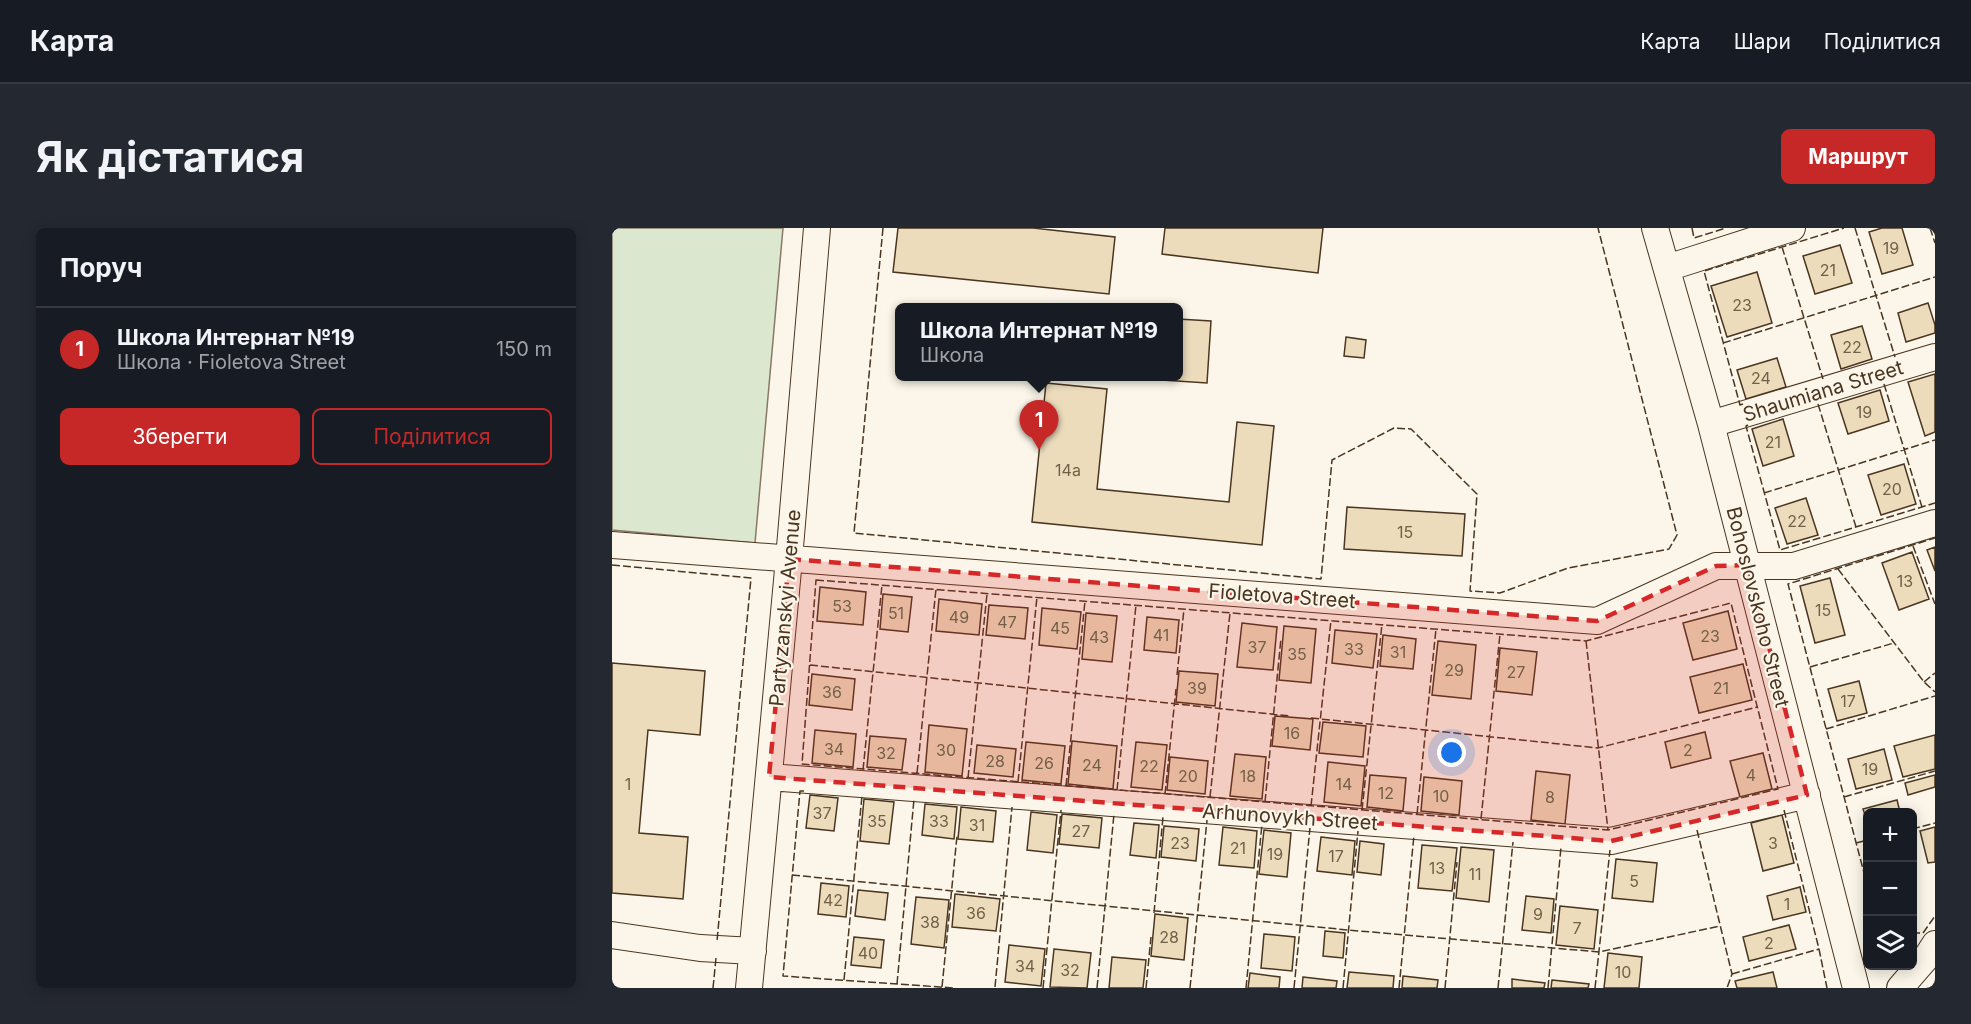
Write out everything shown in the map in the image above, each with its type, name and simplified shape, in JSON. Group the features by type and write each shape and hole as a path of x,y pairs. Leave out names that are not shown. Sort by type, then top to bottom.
{"street":[{"name":"Partyzanskyi Avenue","path":"750,988 817,228"},
{"name":"Bohoslovskoho Street","path":"1655,228 1711,424 1856,988"},
{"path":"1667,268 1792,228"},
{"name":"Shaumiana Street","path":"1711,424 1935,357"},
{"name":"Fioletova Street","path":"612,545 1597,621 1716,566 1794,566 1935,523"},
{"name":"Arhunovykh Street","path":"769,777 1611,841 1807,795"},
{"path":"612,935 700,948 753,951"},
{"path":"1900,988 1932,953"}],"highlighted area":[{"path":"789,559 1597,621 1716,566 1748,565 1807,795 1611,841 769,777"}],"green space":[{"path":"612,228 783,228 755,543 612,530"}],"building":[{"path":"898,228 1033,228 1115,237 1109,294 893,272"},
{"path":"1165,228 1323,228 1318,273 1162,254"},
{"path":"1882,228 1902,228 1913,265 1882,274 1869,232"},
{"path":"1840,245 1852,283 1815,294 1803,256"},
{"path":"1757,272 1772,323 1727,337 1711,286"},
{"path":"1928,303 1935,325 1935,333 1906,342 1898,313"},
{"path":"1183,319 1211,321 1207,383 1176,381 1183,381"},
{"path":"1862,326 1872,359 1841,369 1831,335"},
{"path":"1346,337 1366,340 1364,358 1344,356"},
{"path":"1777,358 1786,387 1746,399 1737,370"},
{"path":"1935,374 1935,432 1925,436 1908,382"},
{"path":"1046,383 1107,389 1097,489 1229,502 1237,422 1274,426 1262,545 1032,522"},
{"path":"1880,390 1889,421 1848,434 1838,403"},
{"path":"1783,419 1794,456 1763,466 1752,429"},
{"path":"1904,464 1916,504 1881,515 1868,475"},
{"path":"1806,498 1818,535 1787,544 1775,508"},
{"path":"1347,507 1465,514 1462,556 1344,549"},
{"path":"1935,547 1935,571 1927,550"},
{"path":"1912,552 1929,599 1899,610 1882,563"},
{"path":"1830,578 1845,635 1815,643 1800,586"},
{"path":"820,587 866,592 863,625 817,621"},
{"path":"883,594 912,597 908,632 880,629"},
{"path":"939,599 982,604 979,635 936,631"},
{"path":"989,605 1028,608 1025,639 986,635"},
{"path":"1042,608 1081,612 1077,649 1039,645"},
{"path":"1728,611 1737,649 1693,660 1683,623"},
{"path":"1086,613 1117,616 1112,662 1082,659"},
{"path":"1147,617 1179,620 1176,653 1144,650"},
{"path":"1242,623 1277,627 1273,670 1237,667"},
{"path":"1284,626 1316,629 1311,683 1279,680"},
{"path":"1335,630 1377,634 1373,668 1332,663"},
{"path":"1383,635 1416,639 1413,669 1380,666"},
{"path":"1438,641 1476,645 1471,699 1432,695"},
{"path":"1500,648 1537,652 1532,695 1496,691"},
{"path":"612,663 705,671 700,735 648,730 639,833 688,837 683,899 612,893"},
{"path":"1743,664 1752,700 1699,713 1690,677"},
{"path":"1179,671 1218,674 1215,706 1176,702"},
{"path":"812,674 855,679 852,710 809,705"},
{"path":"1859,681 1867,713 1837,721 1828,689"},
{"path":"1275,716 1313,719 1310,750 1272,746"},
{"path":"1323,722 1366,726 1363,757 1319,753"},
{"path":"929,725 967,729 962,776 925,772"},
{"path":"815,730 856,734 853,767 812,763"},
{"path":"1705,732 1711,758 1671,768 1665,742"},
{"path":"1935,735 1935,769 1903,777 1894,746"},
{"path":"870,736 906,739 902,770 867,767"},
{"path":"1072,741 1117,746 1113,789 1068,784"},
{"path":"1026,742 1065,746 1061,784 1022,780"},
{"path":"1136,742 1167,745 1162,790 1131,787"},
{"path":"977,745 1016,749 1013,777 974,773"},
{"path":"1884,749 1892,780 1856,789 1848,759"},
{"path":"1763,753 1772,789 1740,797 1730,761"},
{"path":"1235,754 1266,757 1262,799 1230,796"},
{"path":"1170,757 1208,761 1205,794 1167,790"},
{"path":"1328,762 1365,766 1361,806 1324,802"},
{"path":"1536,771 1570,775 1565,824 1531,820"},
{"path":"1370,775 1406,778 1403,811 1367,807"},
{"path":"1935,775 1935,787 1908,795 1905,783"},
{"path":"1424,777 1462,781 1459,815 1421,811"},
{"path":"810,795 838,798 834,831 806,828"},
{"path":"864,799 894,802 889,844 860,841"},
{"path":"1897,800 1899,808 1867,808"},
{"path":"925,804 957,807 954,839 922,835"},
{"path":"961,807 996,811 993,842 958,839"},
{"path":"1031,812 1057,815 1053,853 1027,850"},
{"path":"1062,814 1102,818 1099,848 1059,844"},
{"path":"1782,815 1794,863 1763,871 1751,823"},
{"path":"1134,823 1159,825 1156,858 1130,855"},
{"path":"1164,826 1199,829 1196,861 1161,857"},
{"path":"1223,827 1257,831 1254,868 1219,865"},
{"path":"1935,827 1935,862 1928,863 1920,831"},
{"path":"1264,830 1291,833 1287,877 1259,874"},
{"path":"1321,837 1355,841 1352,875 1317,871"},
{"path":"1360,841 1384,844 1381,875 1357,872"},
{"path":"1422,845 1457,848 1452,891 1418,888"},
{"path":"1461,847 1494,850 1489,902 1456,898"},
{"path":"1616,859 1657,863 1653,902 1612,898"},
{"path":"821,883 849,886 846,917 818,914"},
{"path":"1800,887 1806,912 1773,920 1767,896"},
{"path":"858,890 888,893 885,920 855,916"},
{"path":"955,894 1000,899 996,931 952,927"},
{"path":"1526,896 1554,899 1551,933 1522,930"},
{"path":"916,897 949,900 944,948 911,944"},
{"path":"1560,906 1598,910 1594,949 1556,945"},
{"path":"1155,914 1188,918 1184,960 1151,956"},
{"path":"1789,925 1796,949 1749,961 1743,937"},
{"path":"1325,931 1345,933 1343,958 1323,956"},
{"path":"1264,934 1295,937 1292,971 1261,968"},
{"path":"854,937 884,940 881,968 851,965"},
{"path":"1009,945 1045,949 1041,986 1005,982"},
{"path":"1054,949 1091,953 1087,988 1050,987"},
{"path":"1608,953 1642,957 1639,988 1604,988"},
{"path":"1112,957 1146,960 1143,988 1109,988"},
{"path":"1349,972 1394,976 1393,988 1347,988"},
{"path":"1773,972 1777,988 1737,988 1735,981"},
{"path":"1250,973 1280,977 1279,988 1248,988"},
{"path":"1403,976 1438,980 1437,988 1402,988"},
{"path":"1303,977 1337,981 1336,988 1302,988"},
{"path":"1512,979 1545,983 1544,988 1512,988"},
{"path":"1552,980 1589,984 1588,988 1551,988"}],"fence":[{"path":"883,228 854,533 1321,579 1332,460 1394,428 1411,429 1477,494 1470,591 1500,593 1568,568 1669,549 1677,535 1598,228"},
{"path":"1692,228 1694,238 1726,228"},
{"path":"1743,404 1740,405 1704,271 1844,228"},
{"path":"1855,228 1895,357"},
{"path":"1930,228 1935,243"},
{"path":"1782,247 1823,379"},
{"path":"1723,343 1935,277"},
{"path":"1884,384 1922,507"},
{"path":"1818,404 1856,527"},
{"path":"1748,425 1746,426 1780,550 1935,503"},
{"path":"1764,493 1935,440"},
{"path":"1863,869 1788,584 1935,538"},
{"path":"1913,546 1935,604"},
{"path":"612,565 751,578 717,941"},
{"path":"1838,569 1924,682 1935,692"},
{"path":"816,580 1586,641 1731,603 1778,789 1608,830 802,764 816,580"},
{"path":"863,770 882,585"},
{"path":"917,773 936,589"},
{"path":"968,778 987,594"},
{"path":"1018,782 1037,597"},
{"path":"1066,786 1085,601"},
{"path":"1117,790 1136,605"},
{"path":"1177,675 1184,609"},
{"path":"1210,797 1230,613"},
{"path":"1311,806 1331,620"},
{"path":"1362,810 1382,624"},
{"path":"1417,814 1436,629"},
{"path":"1481,819 1500,634"},
{"path":"1265,802 1281,638"},
{"path":"1586,641 1608,830"},
{"path":"1810,667 1894,643"},
{"path":"810,665 1290,716"},
{"path":"1924,682 1935,673"},
{"path":"1165,794 1176,689"},
{"path":"1826,729 1935,696"},
{"path":"1311,718 1598,748 1757,707"},
{"path":"1844,797 1935,771"},
{"path":"804,791 800,791 783,976 954,988"},
{"path":"844,980 862,796"},
{"path":"897,984 914,799"},
{"path":"995,987 1012,807"},
{"path":"1043,988 1061,810"},
{"path":"1784,810 1827,988"},
{"path":"1097,988 1114,814"},
{"path":"1154,913 1163,817"},
{"path":"1190,988 1207,820"},
{"path":"1917,828 1935,823"},
{"path":"1246,988 1262,824"},
{"path":"1294,988 1310,828"},
{"path":"1697,830 1732,974 1727,988"},
{"path":"1343,988 1358,831"},
{"path":"1399,988 1414,835"},
{"path":"942,987 957,836"},
{"path":"1856,843 1863,841"},
{"path":"1498,988 1513,842"},
{"path":"1548,988 1561,847"},
{"path":"1595,988 1610,850"},
{"path":"1445,988 1457,862"},
{"path":"792,875 1348,930 1599,952 1720,926"},
{"path":"1917,933 1923,933 1935,916"},
{"path":"1146,988 1151,937"},
{"path":"1732,974 1819,949"},
{"path":"713,988 716,958"}],"place":[{"name":"Школа Интернат №19","path":"1039,450"}]}
